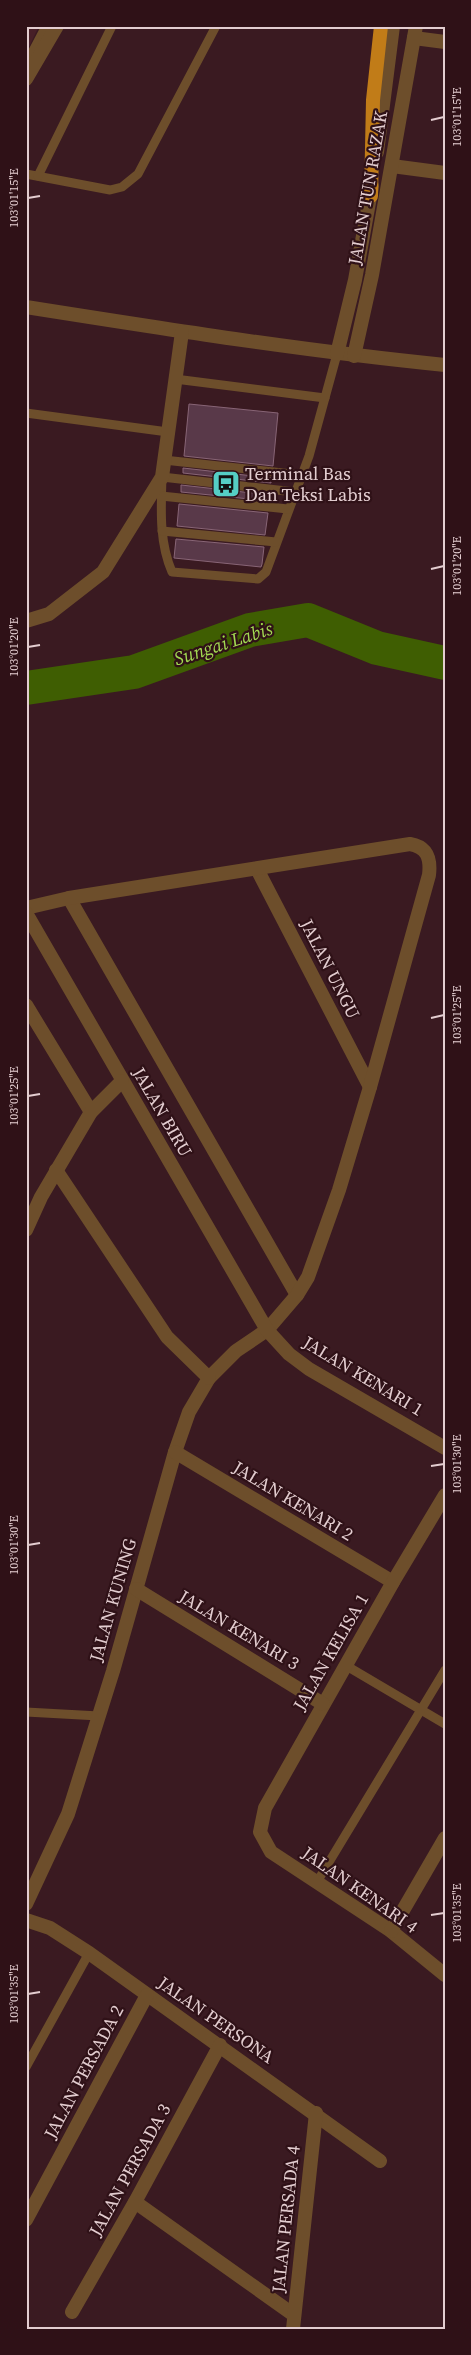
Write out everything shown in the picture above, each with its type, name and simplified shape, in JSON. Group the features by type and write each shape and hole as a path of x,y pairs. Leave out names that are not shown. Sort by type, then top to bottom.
{"highway":[{"path":"371,196 372,100 382,26"}],"street":[{"path":"26,79 57,26"},
{"name":"JALAN TUN RAZAK","path":"337,354 355,280 371,196 393,26"},
{"path":"415,32 445,42"},
{"name":"JALAN TUN RAZAK","path":"354,356 372,275 415,32"},
{"path":"392,166 445,173"},
{"path":"26,307 337,354 445,365"},
{"path":"26,621 49,614 103,572 162,477 182,332"},
{"name":"JALAN KUNING","path":"26,1904 68,1814 99,1716 175,1452 189,1412 209,1378 236,1351 267,1330 297,1295 308,1277 339,1190 370,1087 429,875 430,863 426,852 419,846 410,844 257,869"},
{"path":"26,908 69,898 257,869"},
{"name":"JALAN UNGU","path":"257,869 370,1087"},
{"path":"69,898 297,1295"},
{"name":"JALAN BIRU","path":"26,913 267,1330"},
{"path":"26,1005 90,1112"},
{"path":"26,1230 56,1170 90,1112 122,1081"},
{"path":"56,1170 168,1337 209,1378"},
{"name":"JALAN KENARI 1","path":"267,1330 283,1348 309,1369 445,1448"},
{"name":"JALAN KENARI 2","path":"175,1452 393,1582"},
{"name":"JALAN KELISA 1","path":"260,1832 265,1808 345,1665 445,1495"},
{"name":"JALAN KENARI 3","path":"136,1589 323,1704"},
{"name":"JALAN KENARI 4","path":"260,1832 271,1852 391,1931 445,1975"},
{"path":"391,1931 445,1838"},
{"name":"JALAN PERSONA","path":"26,1920 50,1928 89,1953 316,2113 380,2161"},
{"name":"JALAN PERSADA 2","path":"26,2220 147,1995"},
{"name":"JALAN PERSADA 3","path":"72,2312 135,2202 220,2045"},
{"name":"JALAN PERSADA 4","path":"293,2329 316,2113"},
{"path":"135,2202 294,2314"}],"lane":[{"path":"26,64 46,26"},
{"path":"38,176 112,26"},
{"path":"26,174 110,190 122,187 138,174 216,26"},
{"path":"295,492 162,477 162,531 165,556 172,572 258,580 266,572 276,542 295,492 301,475 337,354"},
{"path":"175,379 325,398"},
{"path":"26,413 168,432"},
{"path":"164,460 301,475"},
{"path":"161,496 288,509"},
{"path":"162,531 276,542"},
{"path":"345,1665 445,1724"},
{"path":"318,1882 445,1670"},
{"path":"26,1712 99,1716"},
{"path":"26,2067 89,1953"}],"shaded area":[{"path":"26,26 39,26 26,53"}],"building":[{"path":"189,404 278,413 273,466 184,456"},
{"path":"183,468 271,478 271,483 183,473"},
{"path":"181,485 270,495 269,501 181,492"},
{"path":"179,504 268,513 265,535 177,526"},
{"path":"176,539 264,547 262,564 261,567 174,558"}],"waterway":[{"name":"Sungai Labis","path":"26,688 134,672 250,630 308,620 377,648 445,663"}],"place":[{"name":"Terminal Bas Dan Teksi Labis","path":"226,484"}]}
